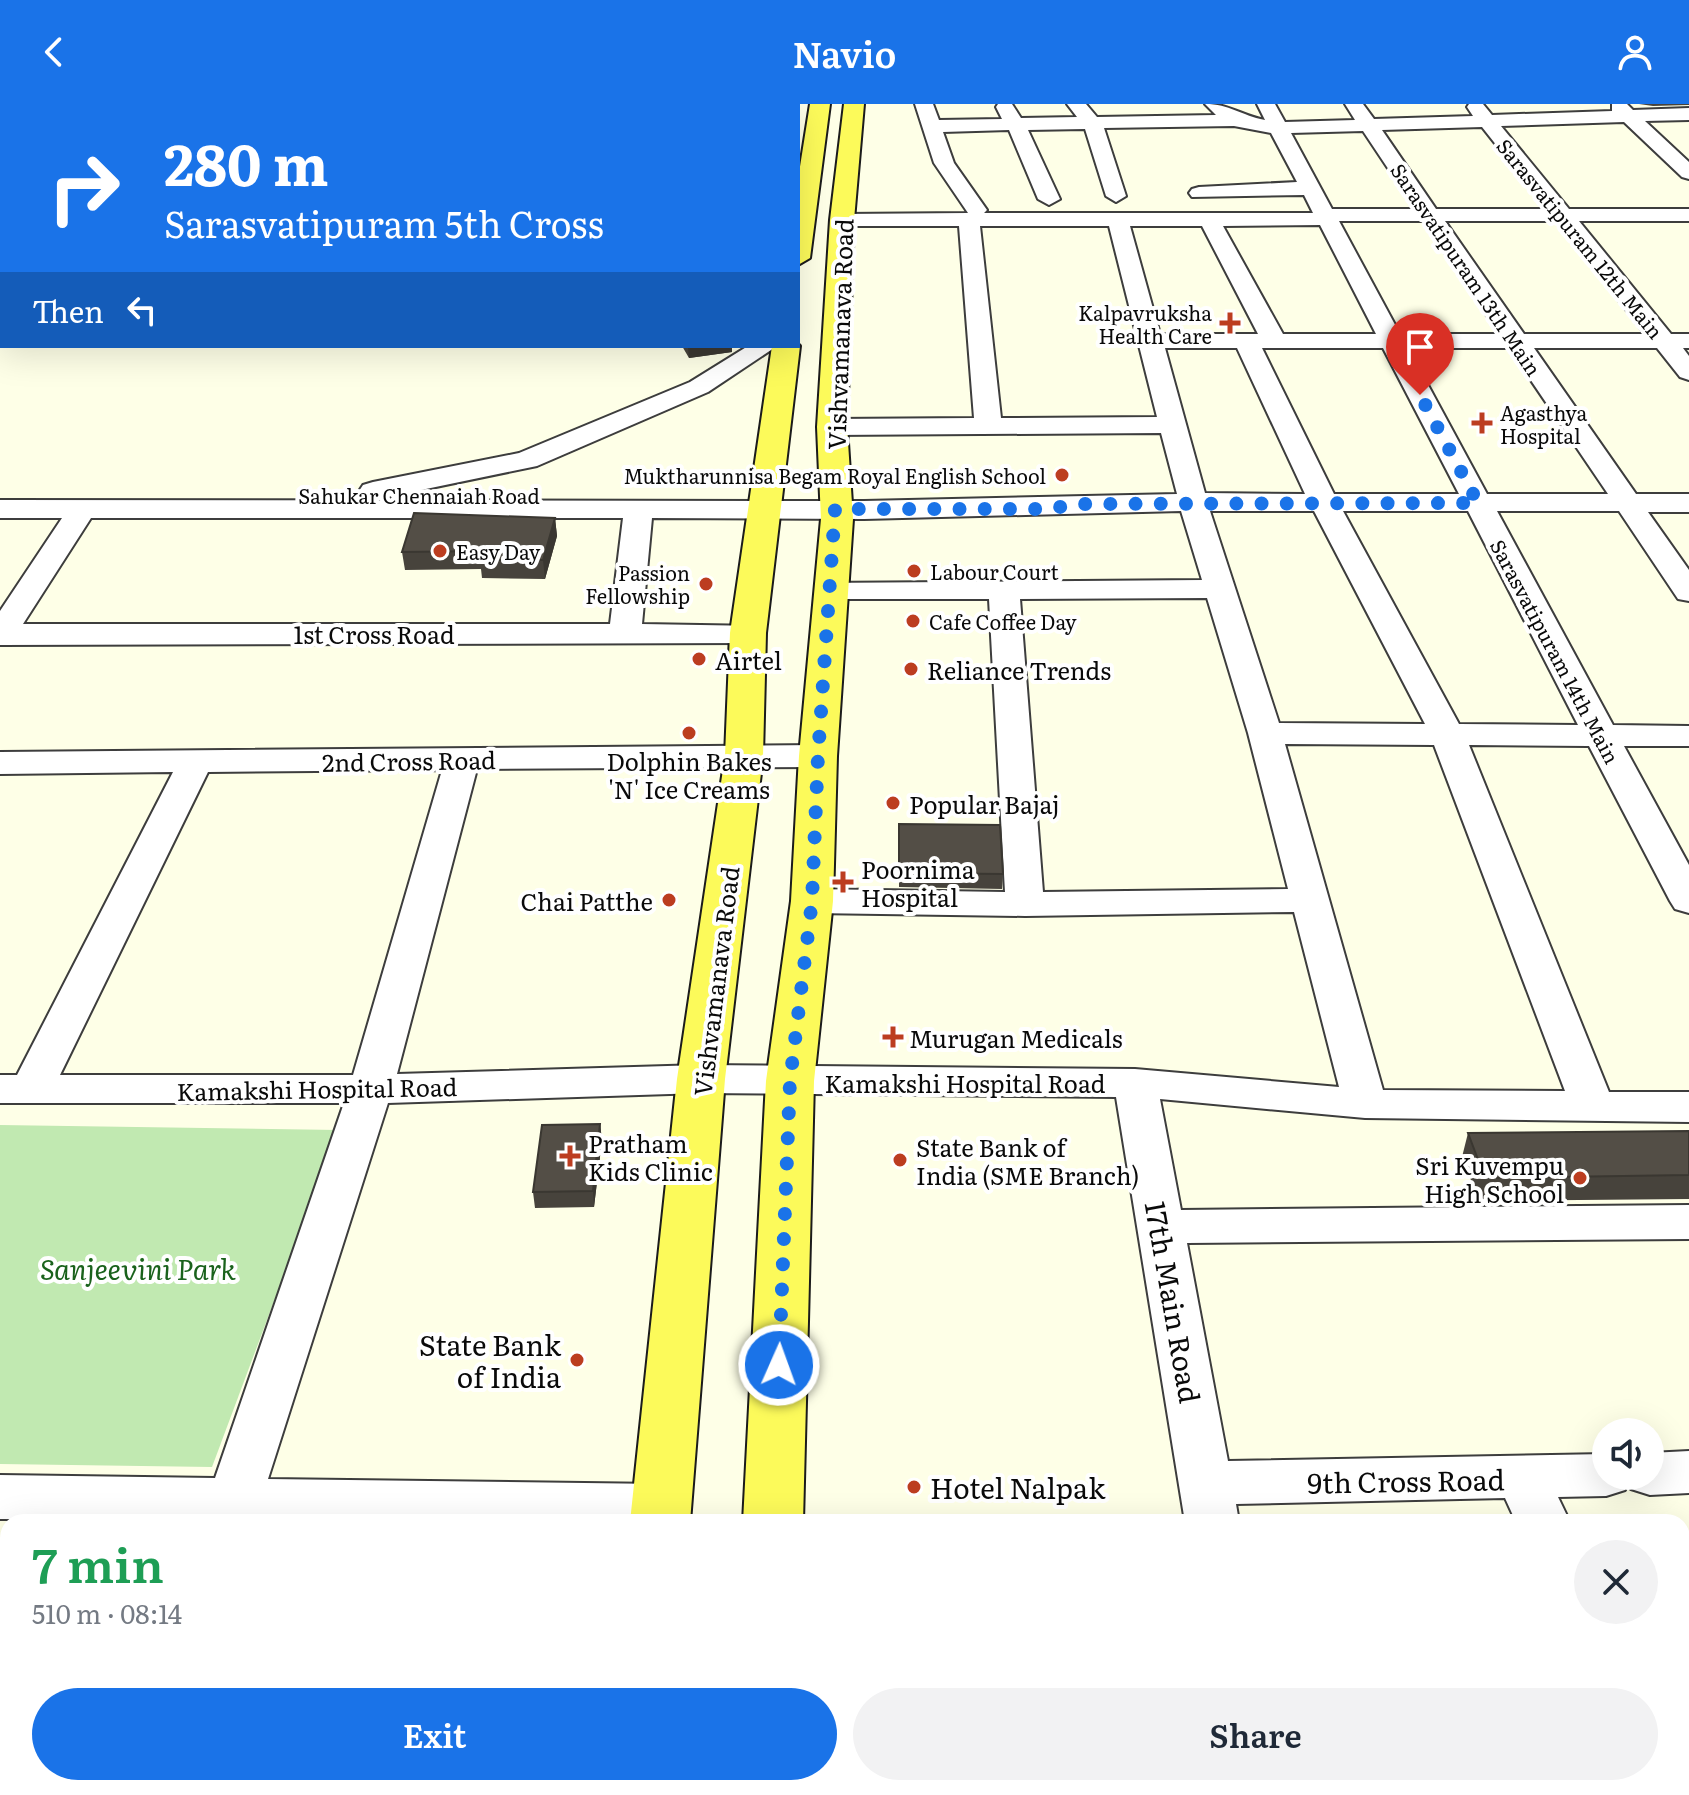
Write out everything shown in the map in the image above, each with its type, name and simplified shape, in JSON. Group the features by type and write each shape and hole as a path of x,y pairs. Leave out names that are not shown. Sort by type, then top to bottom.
{"main road":[{"name":"Vishvamanava Road","path":"800,244 820,104"},
{"name":"Vishvamanava Road","path":"773,1514 790,1081 812,901 818,756 836,501 832,427 842,220 854,104"},
{"name":"Vishvamanava Road","path":"660,1514 701,1079 744,756 748,633 786,348"}],"street":[{"path":"924,104 944,163 972,211 988,425"},
{"path":"1003,104 1049,199"},
{"path":"1076,104 1093,124 1122,204 1149,341 1193,502 1265,733 1365,1104"},
{"path":"1164,104 1182,122"},
{"path":"1214,104 1234,120"},
{"name":"Sarasvatipuram 14th Main","path":"1266,104 1689,901"},
{"name":"Sarasvatipuram 13th Main","path":"1354,104 1689,592"},
{"path":"930,126 1234,120 1278,128 1368,125 1480,112 1623,110 1689,114"},
{"path":"1623,110 1689,173"},
{"name":"Sarasvatipuram 12th Main","path":"1480,112 1562,215 1676,341 1689,372"},
{"path":"1178,194 1310,188"},
{"path":"972,211 1082,197 1209,219 1689,215"},
{"path":"842,220 1122,204"},
{"path":"1209,219 1324,503 1447,733 1593,1106"},
{"path":"1149,341 1676,341"},
{"path":"354,495 527,460 699,387 762,348"},
{"path":"832,427 1172,425"},
{"name":"Sahukar Chennaiah Road","path":"0,495 354,495 836,501 1046,509 1080,504 1193,502 1689,503"},
{"name":"Sahukar Chennaiah Road","path":"0,509 639,508 764,501"},
{"path":"625,632 639,508"},
{"path":"0,634 82,509"},
{"path":"830,590 1220,589"},
{"path":"1004,591 1025,904"},
{"name":"1st Cross Road","path":"0,634 748,633"},
{"path":"1265,733 1689,736"},
{"name":"2nd Cross Road","path":"0,763 818,756"},
{"path":"233,1503 371,1089 462,760"},
{"path":"16,1090 195,763"},
{"path":"812,901 1025,904 1310,900"},
{"name":"Kamakshi Hospital Road","path":"16,1090 371,1089 701,1079 1135,1083 1365,1104 1689,1107"},
{"name":"17th Main Road","path":"1135,1083 1209,1502"},
{"path":"1161,1227 1689,1222"},
{"path":"1664,1473 1689,1472"},
{"name":"9th Cross Road","path":"1209,1502 1532,1500 1592,1480"},
{"path":"0,1497 660,1514"}],"green space":[{"name":"Sanjeevini Park","path":"0,1125 338,1130 212,1467 0,1464"}],"building":[{"path":"414,513 555,518 543,560 480,560 483,551 402,552"},
{"path":"899,824 1000,825 1003,874 899,873"},
{"path":"600,1124 593,1191 533,1192 542,1125"},
{"path":"1689,1131 1689,1175 1485,1178 1468,1133"}],"place":[{"name":"Kalpavruksha Health Care","path":"1230,323"},
{"name":"Agasthya Hospital","path":"1482,423"},
{"name":"Muktharunnisa Begam Royal English School","path":"1062,475"},
{"name":"Easy Day","path":"440,551"},
{"name":"Labour Court","path":"914,571"},
{"name":"Passion Fellowship","path":"706,584"},
{"name":"Cafe Coffee Day","path":"913,621"},
{"name":"Airtel","path":"699,659"},
{"name":"Reliance Trends","path":"911,669"},
{"name":"Dolphin Bakes 'N' Ice Creams","path":"689,733"},
{"name":"Popular Bajaj","path":"893,803"},
{"name":"Poornima Hospital","path":"843,882"},
{"name":"Chai Patthe","path":"669,900"},
{"name":"Murugan Medicals","path":"893,1037"},
{"name":"Pratham Kids Clinic","path":"570,1156"},
{"name":"State Bank of India (SME Branch)","path":"900,1160"},
{"name":"Sri Kuvempu High School","path":"1580,1178"},
{"name":"State Bank of India","path":"577,1360"},
{"name":"Hotel Nalpak","path":"914,1487"}],"route":[{"path":"779,1365 790,1081 812,901 818,756 837,519 835,509 1046,509 1080,504 1193,502 1478,503 1420,395"}]}
